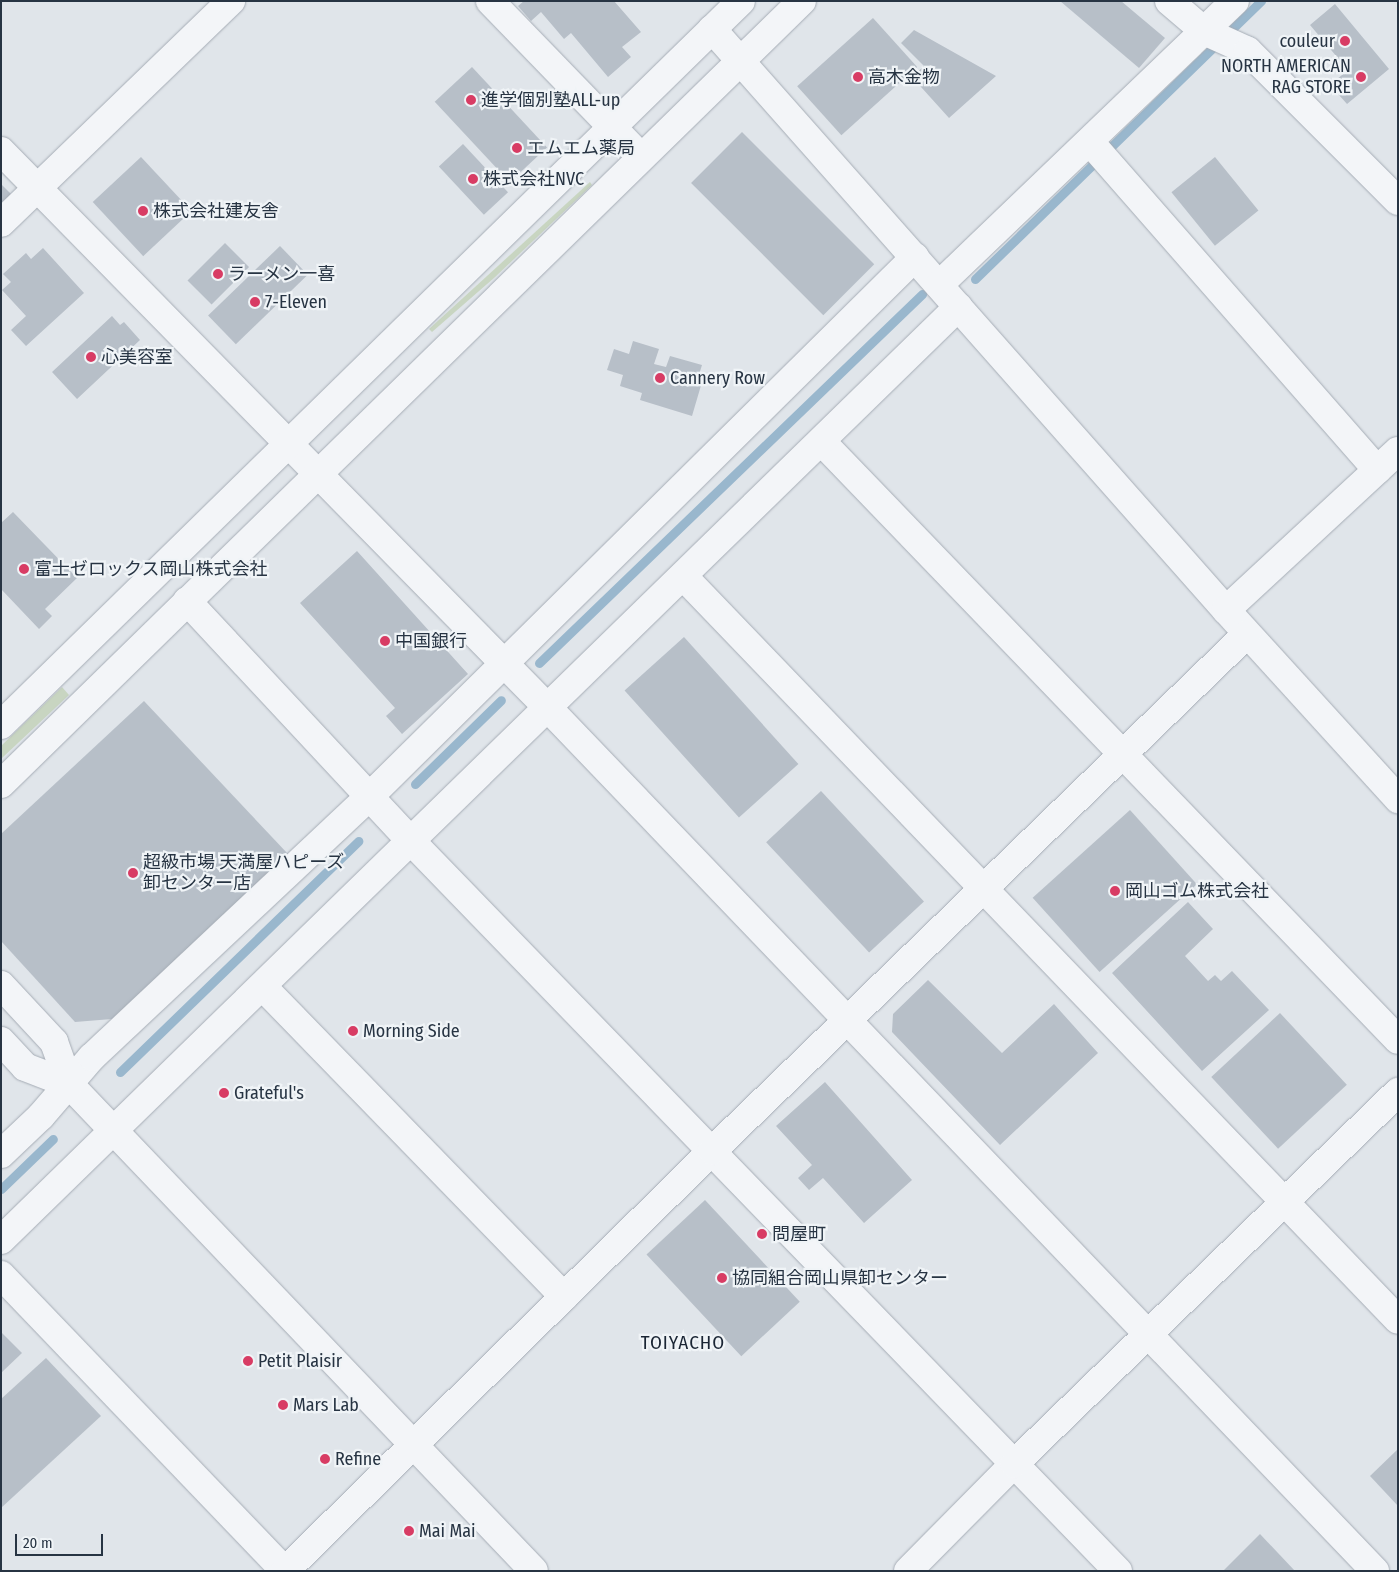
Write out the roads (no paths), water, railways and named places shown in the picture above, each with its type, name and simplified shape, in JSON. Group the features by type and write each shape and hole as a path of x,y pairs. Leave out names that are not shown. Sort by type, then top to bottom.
{"street":[{"path":"1,223 231,1"},
{"path":"490,1 641,158"},
{"path":"1,724 288,446 741,1"},
{"path":"1,784 802,1"},
{"path":"1169,1 1248,51 1397,199"},
{"path":"939,285 1098,152 1215,31 1235,1"},
{"path":"712,29 916,257 1226,610 1398,799"},
{"path":"1,151 288,446 549,709 1375,1571"},
{"path":"1098,152 1377,470"},
{"path":"1,1154 69,1084 92,1057 369,797 916,257"},
{"path":"1,1240 549,709 958,307"},
{"path":"822,442 1398,1040"},
{"path":"1226,610 1398,451"},
{"path":"684,577 983,889 1286,1200 1398,1320"},
{"path":"187,602 412,842 1118,1571"},
{"path":"1,1276 285,1571 712,1151 1248,634"},
{"path":"1,985 54,1042 69,1084 534,1571"},
{"path":"263,987 564,1297"},
{"path":"1,1041 25,1067 69,1084"},
{"path":"908,1571 1014,1464 1398,1092"}],"waterway":[{"path":"975,279 1261,1"},
{"path":"539,663 922,294"},
{"path":"415,784 501,700"},
{"path":"120,1072 358,841"},
{"path":"1,1189 53,1139"}],"place":[{"name":"couleur","path":"1345,41"},
{"name":"高木金物","path":"858,77"},
{"name":"NORTH AMERICAN RAG STORE","path":"1361,77"},
{"name":"進学個別塾ALL-up","path":"471,100"},
{"name":"エムエム薬局","path":"517,148"},
{"name":"株式会社NVC","path":"473,179"},
{"name":"株式会社建友舎","path":"143,211"},
{"name":"ラーメン一喜","path":"218,274"},
{"name":"7-Eleven","path":"255,302"},
{"name":"心美容室","path":"91,357"},
{"name":"Cannery Row","path":"660,378"},
{"name":"富士ゼロックス岡山株式会社","path":"24,569"},
{"name":"中国銀行","path":"385,641"},
{"name":"超級市場 天満屋ハピーズ 卸センター店","path":"133,873"},
{"name":"岡山ゴム株式会社","path":"1115,891"},
{"name":"Morning Side","path":"353,1031"},
{"name":"Grateful's","path":"224,1093"},
{"name":"問屋町","path":"762,1234"},
{"name":"協同組合岡山県卸センター","path":"722,1278"},
{"name":"Petit Plaisir","path":"248,1361"},
{"name":"Mars Lab","path":"283,1405"},
{"name":"Refine","path":"325,1459"},
{"name":"Mai Mai","path":"409,1531"}],"district":[{"name":"TOIYACHO","path":"683,1343"}]}
